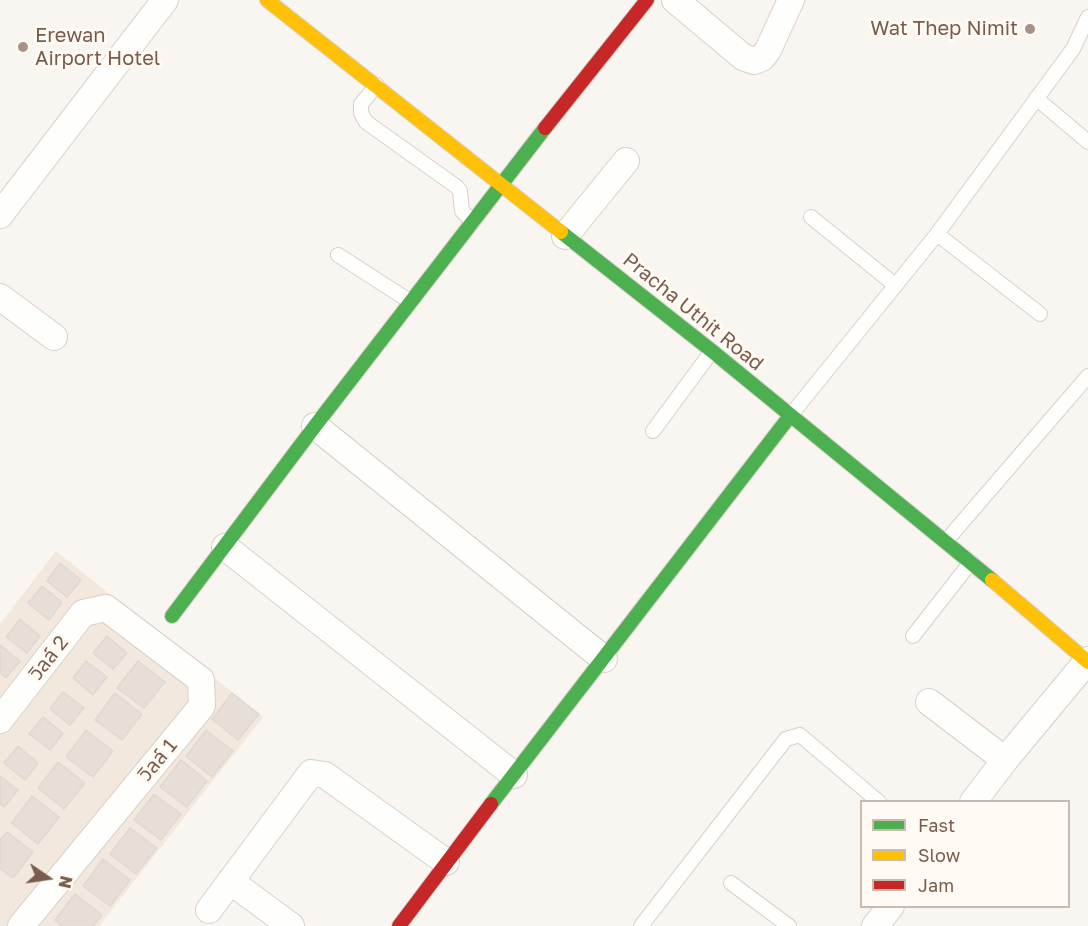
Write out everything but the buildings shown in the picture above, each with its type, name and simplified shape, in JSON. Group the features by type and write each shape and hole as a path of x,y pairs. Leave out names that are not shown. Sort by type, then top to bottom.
{"street":[{"path":"0,215 165,0"},
{"path":"172,616 501,184 647,0"},
{"path":"675,0 743,57 754,61 762,58 768,50 791,0"},
{"name":"Pracha Uthit Road","path":"276,2 565,236 712,351 971,562 1088,661"},
{"path":"565,236 626,161"},
{"path":"0,297 54,338"},
{"path":"399,926 790,416"},
{"path":"315,426 604,659"},
{"path":"225,547 514,775"},
{"name":"วิลล์ 2","path":"0,720 83,613 106,608"},
{"name":"วิลล์ 1","path":"21,926 202,706 201,680 106,608"},
{"path":"974,800 1088,661"},
{"path":"929,702 1005,760"},
{"path":"209,910 311,774 325,775 446,862"},
{"path":"230,881 291,926"},
{"path":"875,926 889,908"}],"lane":[{"path":"790,416 938,234 1073,49 1088,17"},
{"path":"377,85 361,104 361,113 366,122 457,187 460,191 462,211 473,222"},
{"path":"1036,98 1088,142"},
{"path":"811,217 895,285"},
{"path":"938,234 1040,314"},
{"path":"338,255 411,302"},
{"path":"653,430 712,351"},
{"path":"946,542 1088,376"},
{"path":"913,636 971,562"},
{"path":"641,926 786,739 800,735 878,800"},
{"path":"731,883 789,926"}],"shaded area":[{"path":"56,551 263,717 99,926 0,926 0,624"}],"traffic: fast":[{"path":"172,616 545,128"},
{"path":"561,232 712,351 992,580"},
{"path":"491,804 790,416"}],"traffic: slow":[{"path":"267,0 561,232"},
{"path":"992,580 1088,662"}],"traffic: jam":[{"path":"545,128 647,0"},
{"path":"399,926 491,804"}],"place":[{"name":"Wat Thep Nimit","path":"1030,29"},
{"name":"Erewan Airport Hotel","path":"23,47"}]}
